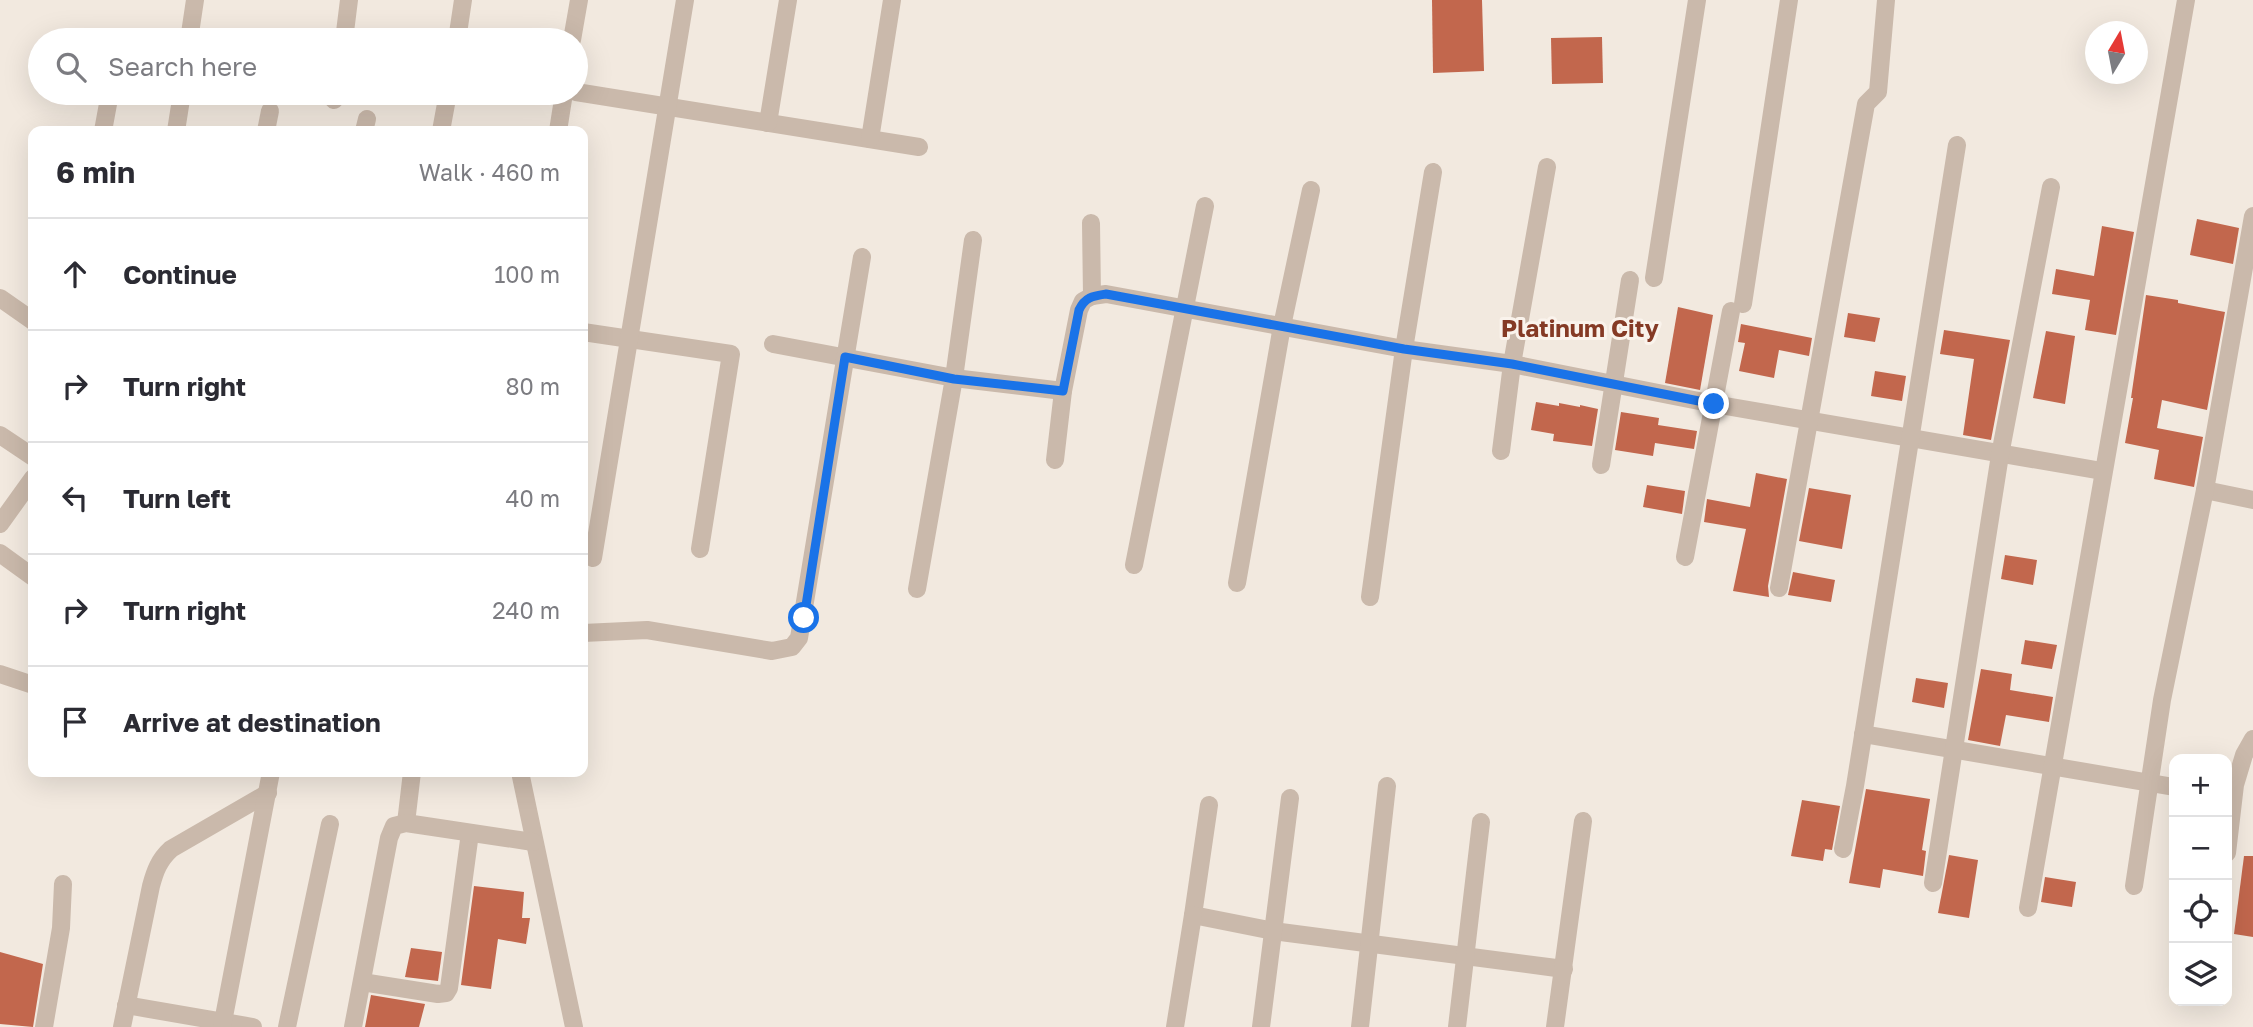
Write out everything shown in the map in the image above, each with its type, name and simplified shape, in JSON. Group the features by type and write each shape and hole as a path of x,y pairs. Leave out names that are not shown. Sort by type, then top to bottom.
{"street":[{"path":"192,28 195,0"},
{"path":"346,28 349,0"},
{"path":"459,28 463,0"},
{"path":"574,28 579,0"},
{"path":"593,558 685,0"},
{"path":"768,124 788,0"},
{"path":"870,139 892,0"},
{"path":"1654,278 1697,0"},
{"path":"1685,557 1714,404 1737,308 1789,0"},
{"path":"1779,588 1866,104 1878,92 1886,0"},
{"path":"2028,908 2186,0"},
{"path":"588,94 919,147"},
{"path":"104,126 108,105"},
{"path":"177,126 180,105"},
{"path":"442,126 446,105"},
{"path":"559,126 562,105"},
{"path":"267,126 270,111"},
{"path":"1843,849 1957,145"},
{"path":"1501,451 1512,364 1547,167"},
{"path":"1370,597 1404,349 1433,172"},
{"path":"1933,883 2000,454 2051,187"},
{"path":"1237,583 1282,326 1311,190"},
{"path":"1134,565 1205,206"},
{"path":"2134,886 2162,700 2205,490 2253,216"},
{"path":"1091,223 1092,296"},
{"path":"917,589 954,379 973,240"},
{"path":"588,633 647,631 772,650 792,647 799,638 862,257"},
{"path":"1601,465 1630,280"},
{"path":"1055,460 1063,391 1079,310 1083,301 1092,296 1106,294 1404,349 1512,364 1714,404 2102,471"},
{"path":"0,298 28,318"},
{"path":"588,333 731,354 701,549"},
{"path":"773,344 954,379 1063,391"},
{"path":"0,435 28,454"},
{"path":"0,524 28,485"},
{"path":"2205,490 2253,500"},
{"path":"0,553 28,573"},
{"path":"0,674 28,683"},
{"path":"1863,734 2169,786"},
{"path":"2232,790 2244,755 2253,741"},
{"path":"223,1024 270,777"},
{"path":"406,823 411,777"},
{"path":"521,777 574,1027"},
{"path":"1360,1027 1387,786"},
{"path":"122,1027 151,886 163,856 268,793"},
{"path":"1261,1027 1290,798"},
{"path":"1175,1027 1209,805"},
{"path":"1555,1027 1583,821"},
{"path":"1457,1027 1481,822"},
{"path":"353,1027 389,838 394,826 406,823 533,842"},
{"path":"287,1027 330,824"},
{"path":"362,982 446,993 449,988 470,833"},
{"path":"44,1027 61,928 63,884"},
{"path":"1193,915 1273,931 1564,969"},
{"path":"126,1004 223,1024 253,1027"}],"building":[{"path":"1432,0 1482,0 1484,71 1433,73"},
{"path":"1602,37 1603,83 1552,84 1551,38"},
{"path":"2197,219 2239,228 2233,264 2190,255"},
{"path":"2102,226 2134,232 2116,335 2085,330 2090,300 2052,294 2056,269 2094,276"},
{"path":"2146,295 2225,312 2207,410 2162,400 2157,428 2203,437 2194,487 2154,479 2159,450 2125,443"},
{"path":"1678,307 1713,315 1700,390 1665,383"},
{"path":"1848,313 1880,318 1875,342 1844,337"},
{"path":"1741,324 1812,338 1809,356 1779,350 1774,378 1739,371 1745,343 1738,342"},
{"path":"1944,330 2010,340 1991,440 1963,435 1974,359 1940,354"},
{"path":"2046,331 2075,336 2065,404 2033,398"},
{"path":"1875,371 1906,376 1902,401 1871,396"},
{"path":"1536,402 1598,409 1592,446 1553,441 1554,434 1531,430"},
{"path":"1621,412 1659,418 1658,425 1697,431 1694,449 1655,443 1653,456 1615,450"},
{"path":"1756,473 1787,479 1768,586 1769,597 1733,591 1746,529 1704,522 1707,499 1750,507"},
{"path":"1647,485 1685,491 1682,514 1643,507"},
{"path":"1809,488 1851,495 1842,549 1799,541"},
{"path":"2005,555 2037,560 2033,585 2001,579"},
{"path":"1793,572 1835,580 1831,602 1788,595"},
{"path":"2025,640 2057,645 2052,669 2021,664"},
{"path":"1981,669 2012,674 2010,690 2053,697 2049,722 2006,715 2000,746 1968,740"},
{"path":"1916,678 1948,683 1944,708 1912,702"},
{"path":"1866,789 1930,799 1922,850 1926,851 1923,876 1883,869 1880,888 1849,883"},
{"path":"1802,800 1840,806 1832,850 1825,849 1823,861 1791,856"},
{"path":"1949,855 1978,860 1969,918 1938,913"},
{"path":"2244,856 2253,856 2253,937 2234,934"},
{"path":"2045,877 2076,882 2072,907 2041,902"},
{"path":"474,886 524,892 522,918 530,918 526,944 498,939 491,989 461,985"},
{"path":"411,948 442,952 438,981 405,977"},
{"path":"0,952 43,964 33,1027 0,1024"},
{"path":"371,995 425,1004 419,1027 365,1027"}],"district":[{"name":"Platinum City","path":"1580,329"}],"route":[{"path":"804,618 845,357 954,379 1063,391 1079,310 1083,301 1092,296 1106,294 1404,349 1512,364 1714,404"}]}
